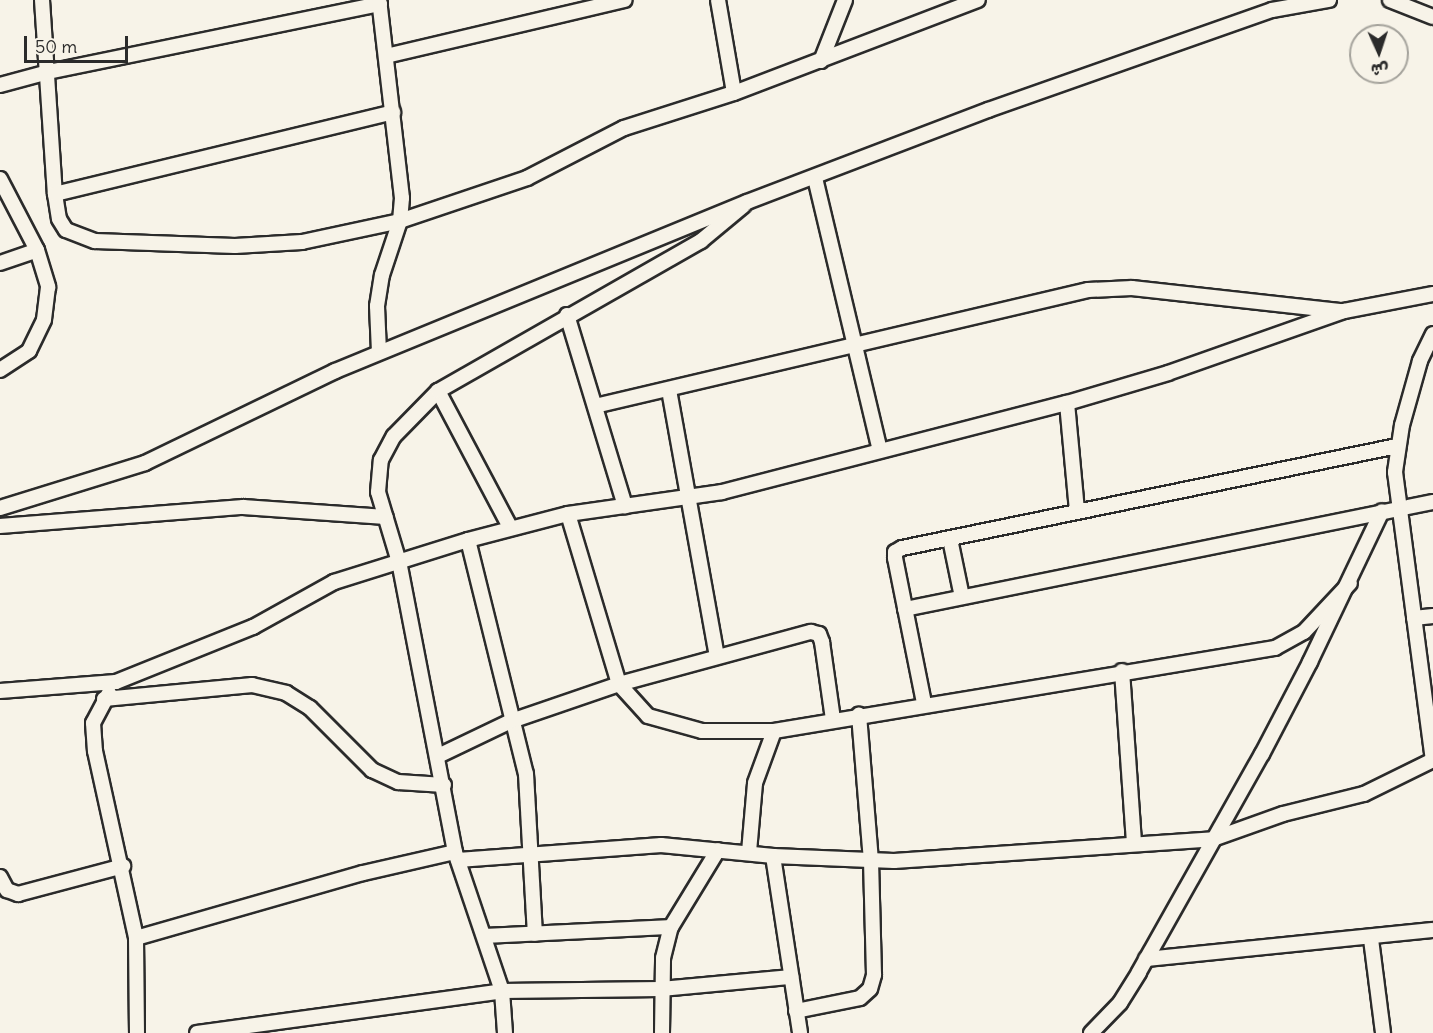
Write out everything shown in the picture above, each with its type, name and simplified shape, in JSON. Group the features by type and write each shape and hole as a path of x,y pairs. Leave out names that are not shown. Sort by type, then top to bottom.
{"street":[{"path":"42,0 55,194 59,219 66,230 95,241 269,246 400,221 527,178 624,128 734,93 978,0"},
{"path":"386,56 626,0"},
{"path":"718,0 734,93"},
{"path":"821,61 845,0"},
{"path":"0,508 145,463 379,352 747,202 815,178 988,110 1272,10 1329,0"},
{"path":"1390,0 1433,17"},
{"path":"0,85 48,72 379,2 402,198 400,221 380,286 379,352"},
{"path":"55,194 393,112"},
{"path":"815,178 880,450"},
{"path":"0,179 6,202 37,250 48,287 44,320 29,351 0,370"},
{"path":"505,1033 502,991 486,936 457,856 399,562 378,492 381,460 394,436 438,391 567,315 701,241 747,202"},
{"path":"0,263 37,250"},
{"path":"594,406 1110,287 1344,311"},
{"path":"0,691 116,682 253,627 334,582 510,527 568,514 686,499 1066,403 1168,373 1344,311 1433,294"},
{"path":"567,315 625,506"},
{"path":"136,938 363,873 457,856 632,845 871,861 1213,839 1282,814 1364,794 1433,760 1398,508 1397,446 1427,361 1433,334"},
{"path":"669,390 686,499 717,656"},
{"path":"438,391 510,527"},
{"path":"1066,403 1077,511"},
{"path":"924,703 895,552 1077,511 1397,446"},
{"path":"905,609 1433,502"},
{"path":"0,526 243,507 386,517"},
{"path":"1091,1033 1120,1003 1213,839 1310,663 1382,511"},
{"path":"568,514 618,684 648,716 673,725 712,731 774,731 924,703 1275,648 1304,632 1350,582"},
{"path":"950,539 962,597"},
{"path":"468,540 511,721 526,774 536,934"},
{"path":"1414,618 1433,616"},
{"path":"438,756 511,721 618,684 811,632 819,634 833,719"},
{"path":"1122,671 1134,844"},
{"path":"116,682 104,699 93,723 95,751 123,866 136,938 137,1033"},
{"path":"104,699 252,686 286,693 310,708 372,770 398,782 444,785"},
{"path":"796,1011 860,998 870,989 874,975 871,861 860,714"},
{"path":"749,852 755,783 774,731"},
{"path":"662,1033 663,958 671,927 718,850"},
{"path":"773,856 800,1033"},
{"path":"0,877 7,890 18,894 123,866"},
{"path":"486,936 671,927"},
{"path":"1146,959 1371,939 1433,930"},
{"path":"1371,939 1383,1033"},
{"path":"197,1033 502,991 661,989 791,976"}]}
